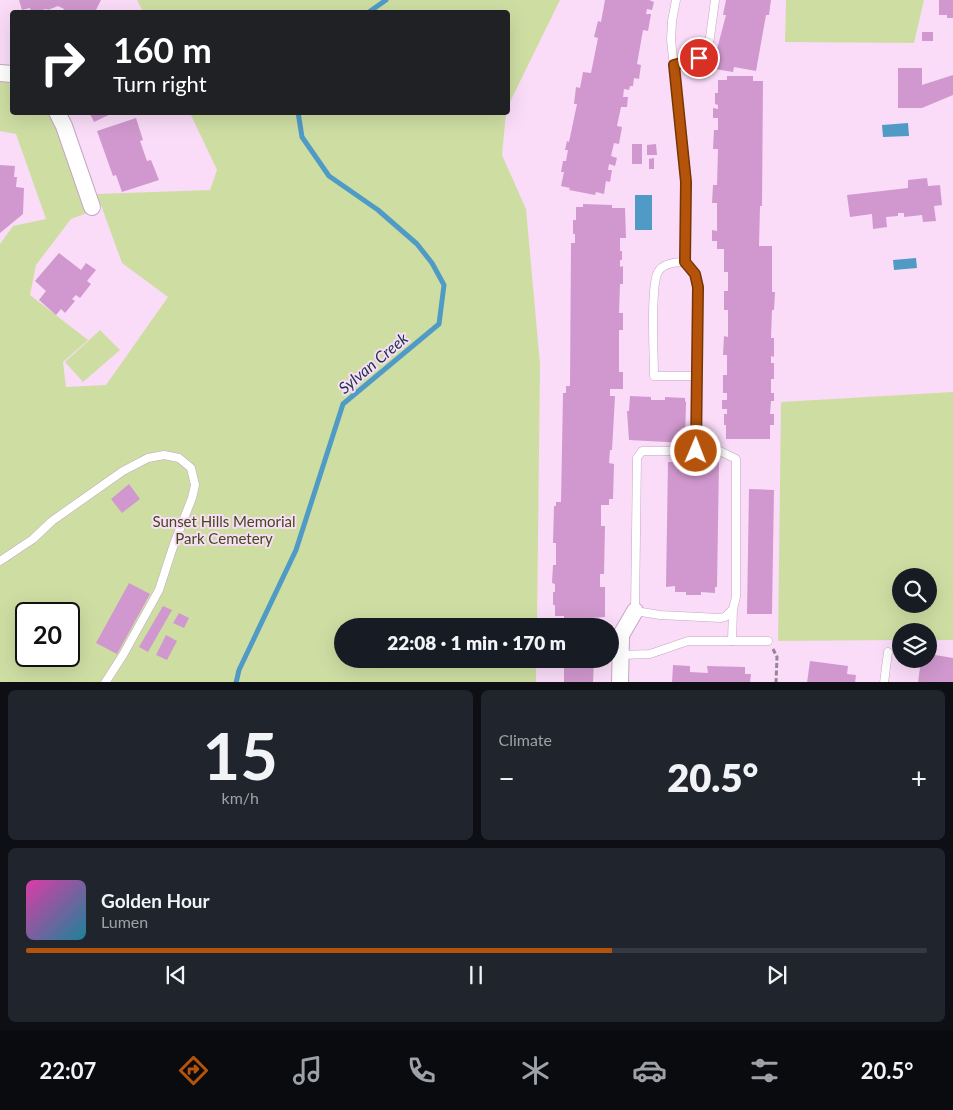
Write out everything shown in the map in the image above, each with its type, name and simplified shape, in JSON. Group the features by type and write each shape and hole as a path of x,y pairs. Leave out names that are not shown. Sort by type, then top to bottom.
{"street":[{"path":"58,115 92,207"},
{"path":"620,682 621,635 635,611"}],"lane":[{"path":"676,0 672,21 672,40 686,182 685,262 695,274 698,287 696,451"},
{"path":"674,65 699,58 708,52 715,0"},
{"path":"685,262 672,262 658,271 654,286 654,376 697,376"},
{"path":"732,641 733,609 736,596 736,459 720,451 642,451 637,458 635,611 660,615 720,618 725,617 733,609"},
{"path":"0,561 33,539 52,521 123,471 148,458 164,455 179,458 191,468 195,485 192,498 158,590 123,656 105,682"},
{"path":"620,655 650,654 688,641 768,642"},
{"path":"884,682 888,652"}],"path":[{"path":"768,642 777,656 776,682"}],"green space":[{"path":"137,0 560,0 510,102 510,10 142,10"},
{"path":"786,0 924,0 914,43 785,42"},
{"name":"Sunset Hills Memorial Park Cemetery","path":"0,80 10,82 10,115 52,115 87,213 71,219 36,265 30,295 88,340 63,362 66,387 106,385 168,297 122,263 97,194 210,190 217,170 191,115 506,115 502,155 526,209 540,364 537,618 334,618 334,668 536,668 536,682 0,682 0,244 13,226 46,219 16,134 0,131"},
{"path":"100,330 120,350 83,382 65,362"},
{"path":"953,392 953,640 937,640 937,623 892,623 892,640 778,641 781,402"}],"water":[{"path":"908,123 909,136 883,137 882,125"},
{"path":"635,195 652,195 652,230 635,230"},
{"path":"916,258 917,268 894,270 893,260"}],"building":[{"path":"19,0 101,0 96,10 63,10 58,6 48,10 30,10 30,8 22,10"},
{"path":"605,0 649,0 654,2 652,10 647,9 646,14 651,14 648,31 643,30 637,64 641,65 639,79 634,78 633,86 630,86 629,90 624,89 623,97 628,97 627,107 621,107 617,126 622,127 619,144 614,143 611,156 617,158 615,166 609,164 608,170 612,170 610,182 606,181 604,194 596,192 595,195 569,190 570,188 561,186 564,172 561,172 563,161 566,161 568,150 565,150 567,141 569,142 577,104 574,104 576,87 580,88 583,72 591,73 598,38 594,37 598,21 601,22"},
{"path":"726,0 771,0 769,15 766,15 756,71 734,67 733,72 715,69 719,54 716,53 726,15 723,15"},
{"path":"939,0 953,0 953,18 947,18 947,15 939,15"},
{"path":"922,32 933,32 933,41 922,41"},
{"path":"898,68 922,68 922,85 953,75 953,95 922,108 898,108"},
{"path":"727,76 753,76 753,81 763,81 762,206 760,206 759,246 772,246 772,292 775,292 771,338 774,338 774,357 771,356 771,363 774,363 774,379 771,379 771,393 774,393 774,401 771,401 770,414 774,414 774,425 770,425 770,439 726,439 724,414 727,414 727,409 722,409 722,400 727,400 727,393 723,393 723,375 727,375 727,355 723,355 724,336 728,337 728,310 724,310 724,291 728,291 728,272 724,272 724,249 717,249 717,241 712,241 712,230 717,231 717,203 712,203 713,185 717,185 718,149 713,149 714,130 718,130 718,118 713,118 713,108 718,109 718,105 715,104 715,93 718,93 718,80 727,80"},
{"path":"90,115 109,115 94,122"},
{"path":"136,118 143,140 140,141 147,161 151,160 159,180 122,192 116,175 113,176 97,131"},
{"path":"632,144 642,144 642,164 632,164"},
{"path":"656,144 657,155 647,155 647,145"},
{"path":"654,158 654,169 649,169 649,159"},
{"path":"0,165 15,166 14,177 17,177 16,187 24,188 23,214 0,233"},
{"path":"927,178 928,186 940,185 942,205 934,206 936,221 923,222 922,215 904,217 904,213 898,213 898,216 886,217 887,227 873,229 872,214 850,217 847,195 908,188 908,180"},
{"path":"583,204 612,205 612,208 625,208 626,238 620,238 622,260 620,260 620,267 623,266 623,284 620,284 619,313 623,313 623,330 619,330 619,372 623,372 623,389 610,389 610,396 615,396 612,450 610,450 609,463 614,464 613,499 609,499 609,505 601,505 601,526 605,526 604,574 600,574 600,587 605,587 605,617 564,618 564,616 555,616 555,605 553,605 555,584 552,583 553,565 556,565 556,543 553,543 554,506 556,506 556,502 561,502 563,393 566,393 566,386 570,386 571,243 575,243 573,220 576,220 576,207 583,207"},
{"path":"59,253 81,270 86,263 96,270 87,281 91,284 80,298 76,295 72,299 75,301 65,313 61,309 56,315 39,300 46,291 35,281"},
{"path":"630,396 651,397 651,400 665,400 665,397 685,398 685,443 629,440 627,411 629,411"},
{"path":"668,462 719,462 717,587 715,587 715,593 701,592 701,595 686,595 686,592 675,592 675,586 666,587"},
{"path":"129,484 140,499 122,513 111,499"},
{"path":"749,489 774,490 772,614 747,614"},
{"path":"129,583 150,594 117,654 96,643"},
{"path":"163,606 172,610 148,652 139,647"},
{"path":"179,613 189,618 184,628 173,623"},
{"path":"166,635 177,641 167,660 156,655"},
{"path":"937,655 953,658 953,682 918,682 920,668 937,668"},
{"path":"810,661 848,666 847,674 856,675 855,682 807,682"},
{"path":"673,665 690,666 690,672 708,673 707,666 745,667 745,674 751,674 750,682 672,682"},
{"path":"564,668 594,668 593,682 564,682"}],"waterway":[{"name":"Sylvan Creek","path":"372,10 386,0"},
{"name":"Sylvan Creek","path":"236,682 239,670 296,550 343,404 439,324 444,285 432,263 417,244 378,210 329,176 302,137 298,115"}],"route":[{"path":"696,451 698,287 695,274 685,262 686,182 674,65 699,58"}]}
